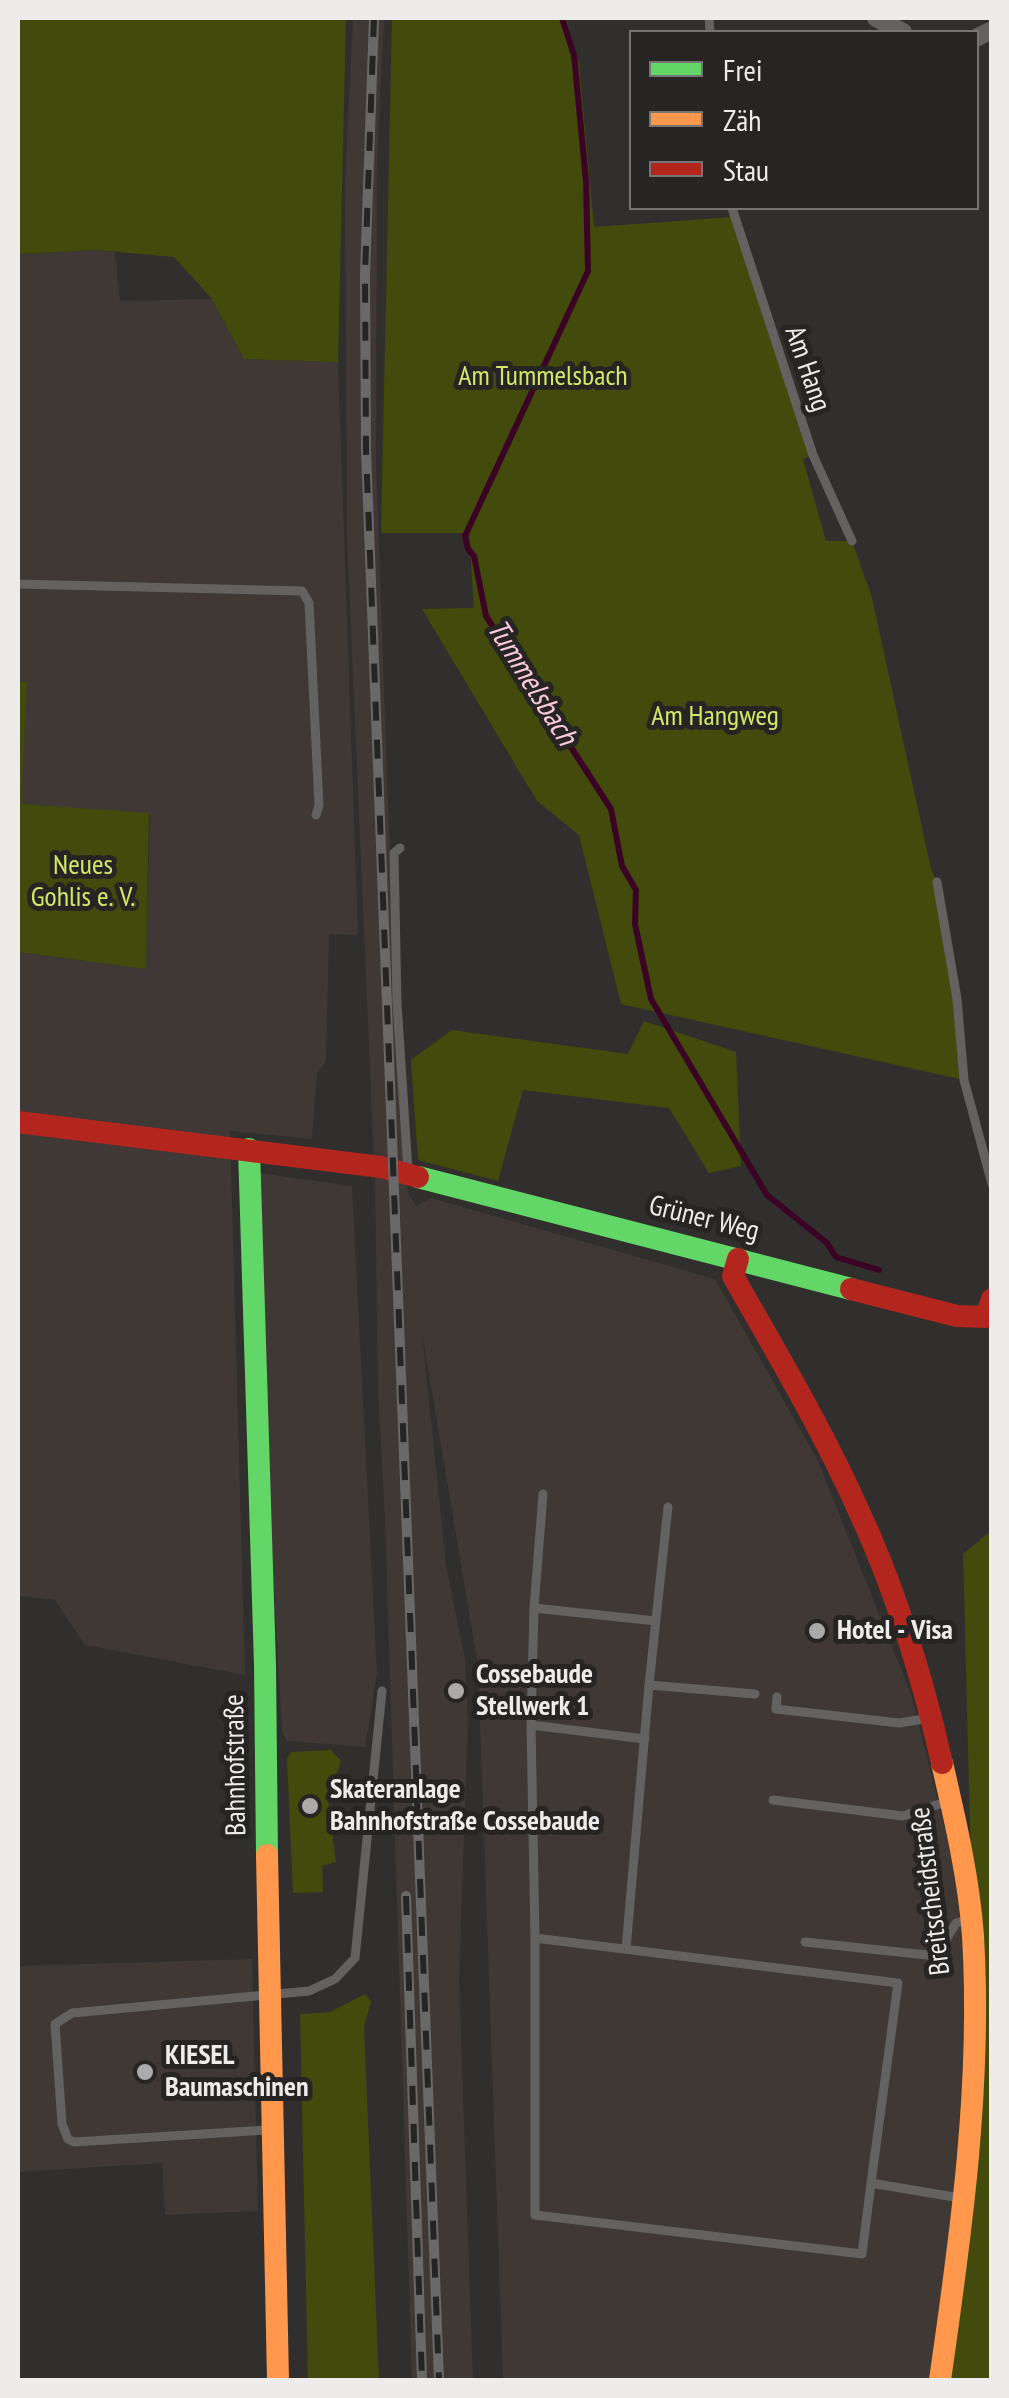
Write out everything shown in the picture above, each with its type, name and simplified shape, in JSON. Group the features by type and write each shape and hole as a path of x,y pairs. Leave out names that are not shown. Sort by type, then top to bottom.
{"street":[{"path":"876,18 898,30"},
{"name":"Grüner Weg","path":"18,1122 381,1167 957,1316 990,1312"},
{"name":"Bahnhofstraße","path":"249,1149 265,1666 278,2380"},
{"name":"Breitscheidstraße","path":"738,1259 734,1276 831,1454 874,1544 909,1637 952,1800 973,1940 972,2104 940,2380"}],"lane":[{"name":"Am Hang","path":"733,210 813,455 852,541"},
{"path":"18,584 302,591 309,603 319,805 316,815"},
{"path":"400,848 394,853 408,1174"},
{"path":"937,882 958,999 964,1080 992,1184"},
{"path":"534,1938 898,1983 862,2254 535,2215 530,1725 543,1494"},
{"path":"626,1949 668,1507"},
{"path":"534,1608 656,1621"},
{"path":"649,1685 755,1694"},
{"path":"272,2129 74,2142 68,2139 62,2124 54,2033 61,2018 72,2013 309,1991 335,1979 355,1958 382,1690"},
{"path":"777,1697 776,1709 899,1724 933,1718"},
{"path":"530,1725 645,1739"},
{"path":"773,1800 903,1816 952,1800"},
{"path":"805,1942 936,1956 956,1923 970,1919"},
{"path":"871,2183 963,2198"}],"shaded area":[{"path":"353,18 384,18 377,163 376,463 399,1112 408,1193 416,1206 431,1198 715,1279 818,1461 911,1694 973,1940 940,2380 503,2380 478,1666 422,1333 446,1565 465,1659 468,1719 459,1980 473,2380 412,2380 378,1390 375,1185 347,537 345,185"},
{"path":"115,252 120,301 212,299 244,359 338,362 358,935 329,934 326,1062 317,1073 312,1139 230,1131 245,1675 85,1645 55,1600 18,1596 18,952 146,969 150,815 20,805 27,683 18,682 18,254"},
{"path":"259,1173 352,1186 377,1674 365,1747 287,1741 282,1733 263,1392"},
{"path":"252,1959 258,2211 165,2215 162,2163 18,2172 18,1966"}],"green space":[{"path":"18,18 346,18 338,362 244,359 212,299 174,257 97,250 18,254"},
{"path":"392,18 566,18 579,64 594,227 733,217 813,455 803,459 826,541 852,541 872,598 937,882 964,1080 621,1004 579,835 537,801 422,609 474,608 469,533 381,533"},
{"name":"Neues Gohlis e. V.","path":"18,682 27,682 21,804 149,813 146,969 18,952"},
{"path":"644,1021 736,1052 741,1166 709,1173 669,1108 523,1090 498,1181 418,1160 411,1060 452,1030 628,1054"},
{"path":"991,1531 991,2380 940,2380 973,1940 963,1554"},
{"name":"Skateranlage Bahnhofstraße Cossebaude","path":"331,1750 341,1761 328,1799 336,1862 322,1866 323,1892 293,1893 287,1759 291,1752"},
{"path":"365,1994 371,2002 364,2027 379,2380 308,2380 300,2014 330,2012"}],"waterway":[{"name":"Tummelsbach","path":"562,18 574,55 586,181 588,271 465,536 468,549 474,556 486,616 611,809 622,866 636,890 635,924 651,999 767,1195 827,1243 836,1257 879,1270"}],"railway":[{"path":"374,18 365,275 366,450 439,2380"},
{"path":"406,1896 422,2380"}],"traffic: fast":[{"path":"249,1149 267,1855"},
{"path":"418,1177 851,1289"}],"traffic: slow":[{"path":"940,2380 968,2159 975,2047 973,1936 942,1763"},
{"path":"267,1855 278,2380"}],"traffic: jam":[{"path":"18,1122 381,1167 418,1177"},
{"path":"738,1259 733,1276 828,1448 884,1569 926,1697 942,1763"},
{"path":"851,1289 957,1316 986,1317 992,1299"}],"place":[{"name":"Hotel - Visa","path":"817,1631"},
{"name":"Cossebaude Stellwerk 1","path":"456,1691"},
{"name":"Skateranlage Bahnhofstraße Cossebaude","path":"310,1806"},
{"name":"KIESEL Baumaschinen","path":"145,2072"}],"park label":[{"name":"Am Tummelsbach","path":"543,377"},
{"name":"Am Hangweg","path":"715,717"}]}
